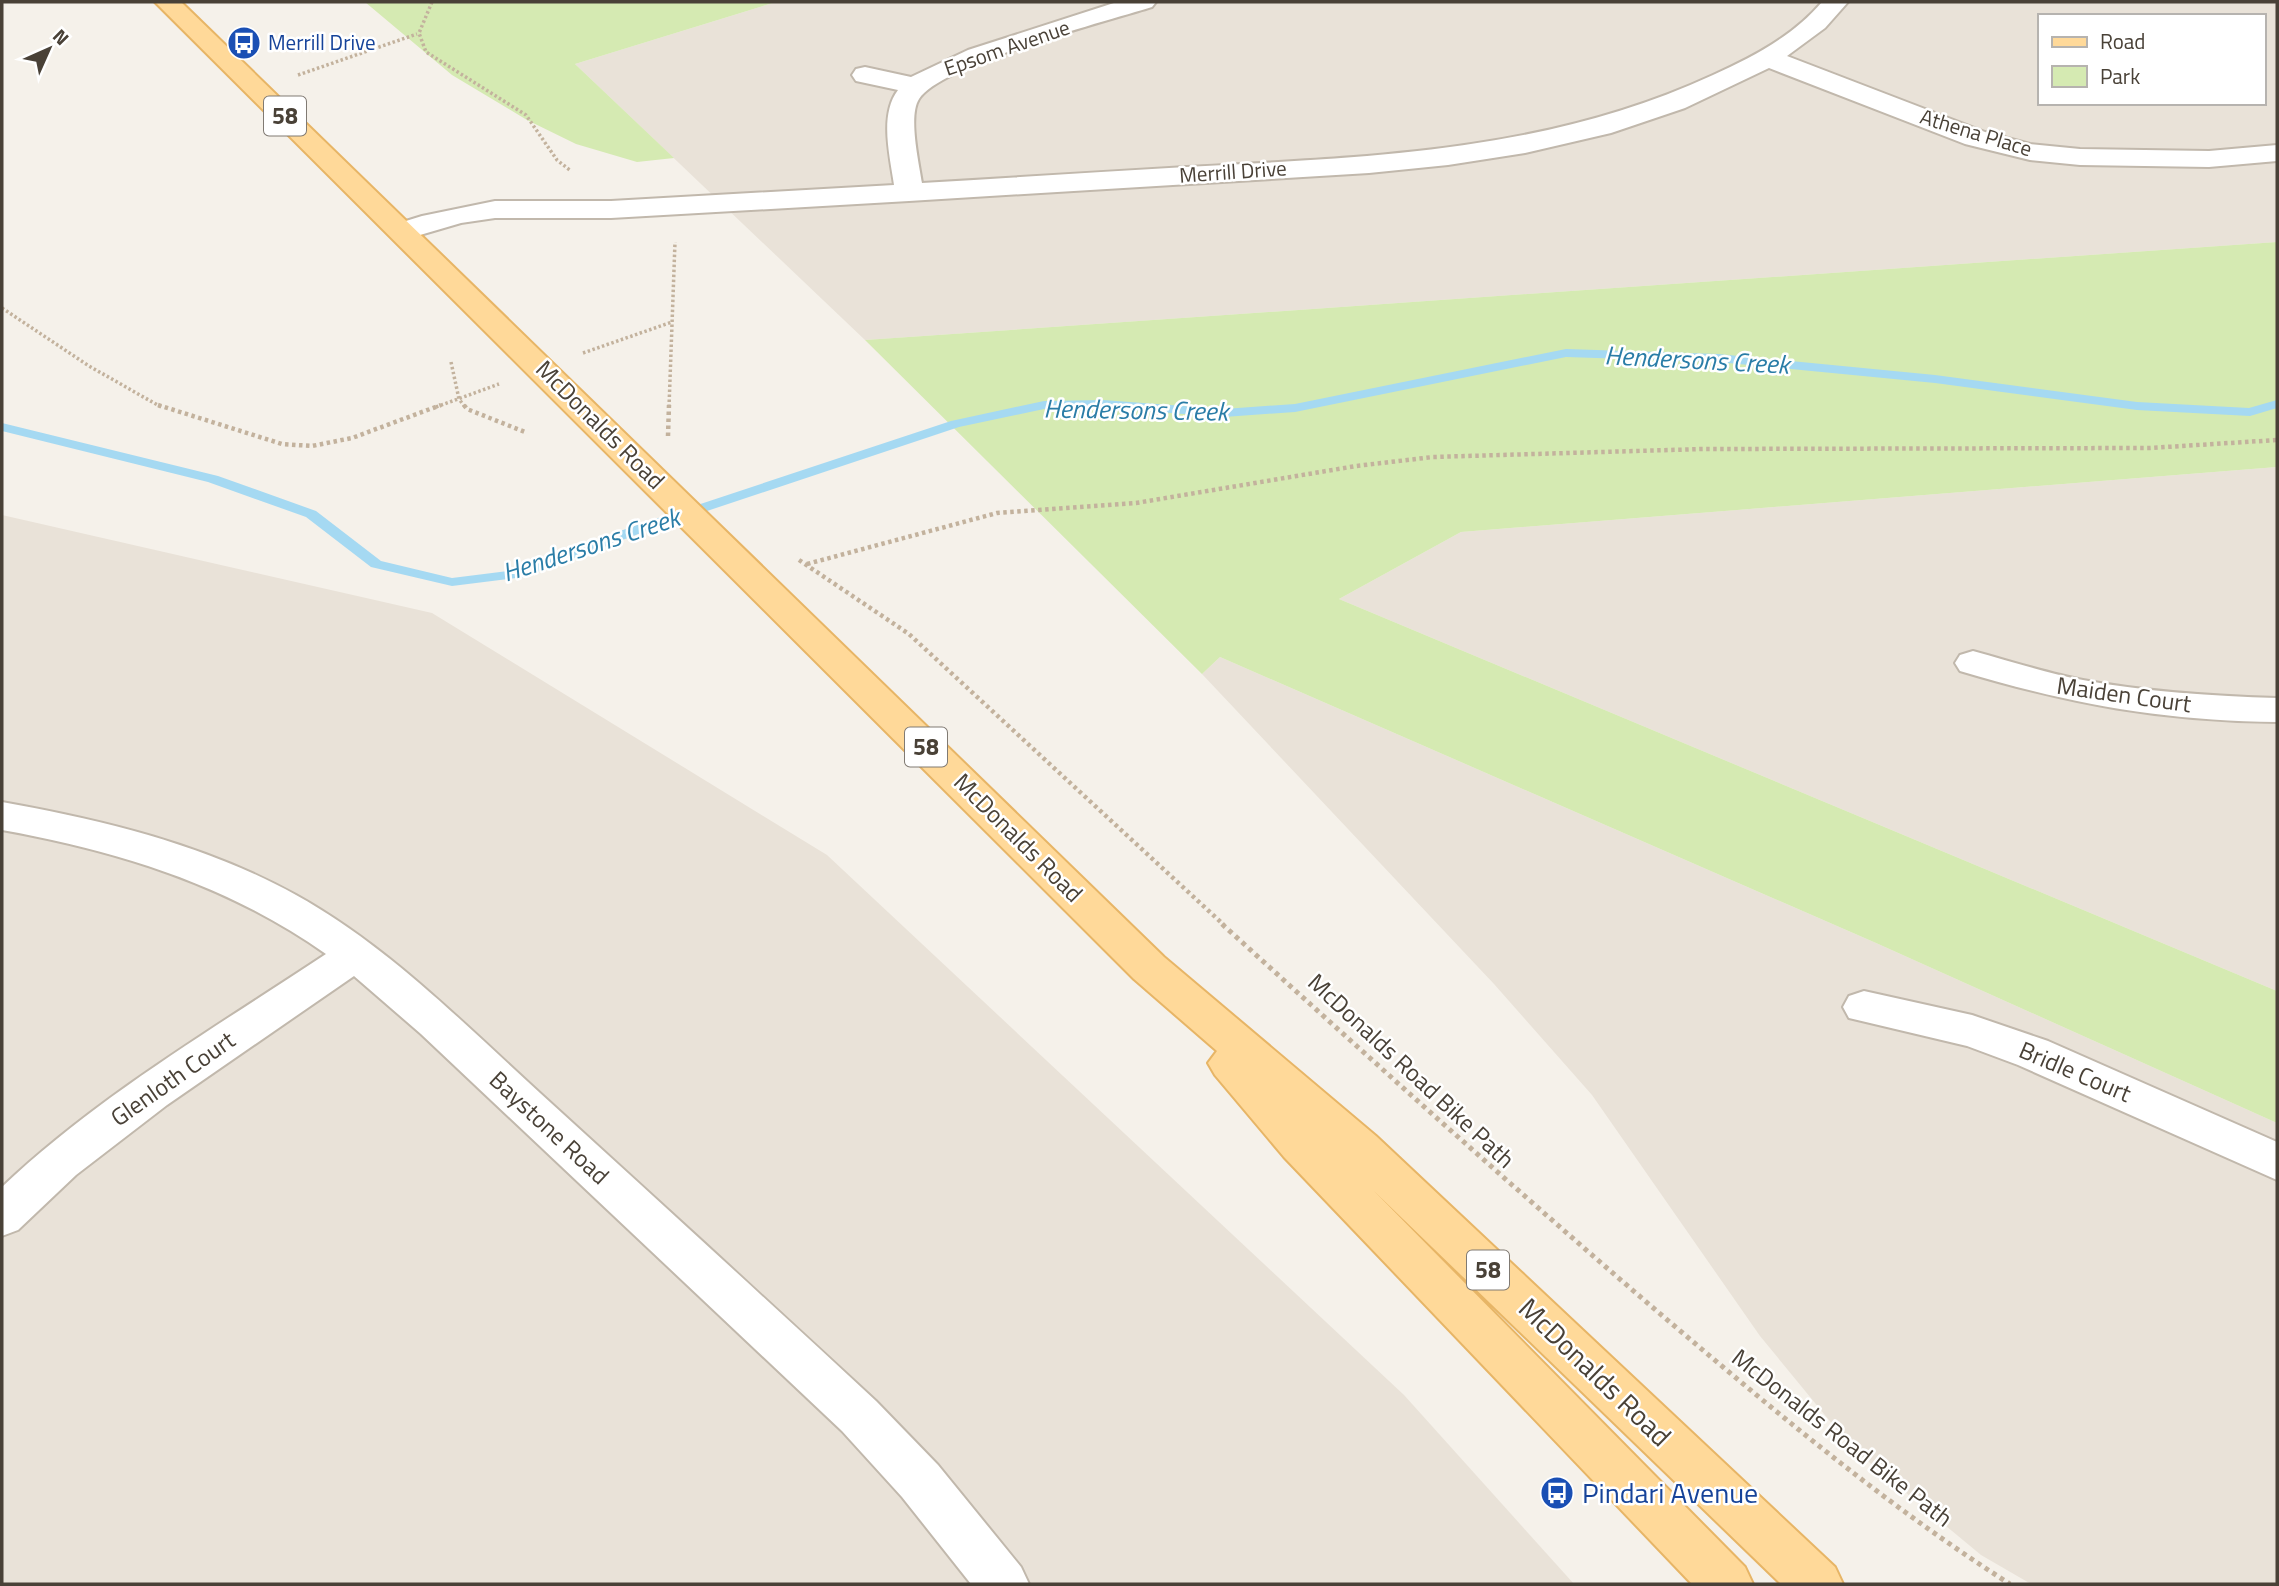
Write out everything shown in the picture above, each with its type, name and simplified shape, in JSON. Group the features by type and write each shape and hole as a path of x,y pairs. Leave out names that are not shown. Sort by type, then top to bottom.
{"main road":[{"name":"McDonalds Road","path":"167,2 703,526 1149,968 1360,1149 1817,1584"},
{"name":"McDonalds Road","path":"1149,968 1300,1144 1727,1584"}],"street":[{"name":"Epsom Avenue","path":"909,193 901,117 905,98 913,86 945,68 973,57 1143,2"},
{"name":"Merrill Drive","path":"403,232 458,215 485,210 594,210 909,193 1366,163 1510,147 1564,136 1675,104 1768,58 1802,35 1835,2"},
{"name":"Athena Place","path":"1768,58 1976,138 2029,152 2080,157 2209,159 2277,153"},
{"name":"Epsom Avenue","path":"865,75 913,86"},
{"name":"Merrill Drive","path":"425,253 510,226 594,210"},
{"name":"Maiden Court","path":"1973,663 2056,687 2102,696 2238,709 2277,710"},
{"name":"Baystone Road","path":"2,816 69,827 156,852 225,876 284,906 356,954 448,1034 859,1416 920,1481 1003,1584"},
{"name":"Glenloth Court","path":"2,1217 85,1142 156,1089 356,954"},
{"name":"Bridle Court","path":"1864,1007 1972,1031 2033,1053 2277,1162"}],"path":[{"path":"432,2 418,34 419,44 442,64 526,115 538,128 557,161 577,175"},
{"path":"298,75 418,34"},
{"path":"667,417 676,205"},
{"path":"2,309 89,366 166,411 282,444 331,444 499,384"},
{"path":"451,362 458,399 467,409 525,432"},
{"name":"McDonalds Road Bike Path","path":"2010,1584 1968,1559 1833,1460 1769,1406 1525,1199 909,634 806,564 997,513 1136,503 1356,466 1433,457 1703,449 2150,448 2277,440"}],"shaded area":[{"path":"776,2 2277,2 2277,242 865,340 575,64"},
{"path":"2277,467 2277,991 1339,599 1461,532"},
{"path":"2,515 432,613 827,855 1404,1395 1574,1584 2,1584"},
{"path":"1220,657 1876,943 2277,1123 2277,1584 2031,1584 1981,1555 1852,1448 1760,1336 1592,1095 1494,984 1202,674"}],"green space":[{"path":"365,2 776,2 575,64 674,158 637,162 576,144 527,120 452,75"},
{"path":"2277,242 2277,467 1461,532 1339,599 2277,991 2277,1123 1876,943 1220,657 1202,674 865,340"}],"waterway":[{"name":"Hendersons Creek","path":"2,427 213,479 311,514 376,564 452,582 519,574 636,530 956,424 1044,405 1103,404 1224,413 1295,408 1566,353 1718,358 1935,379 2137,406 2250,412 2277,404"}],"place":[{"name":"Merrill Drive","path":"244,43"},
{"name":"Pindari Avenue","path":"1557,1493"}]}
